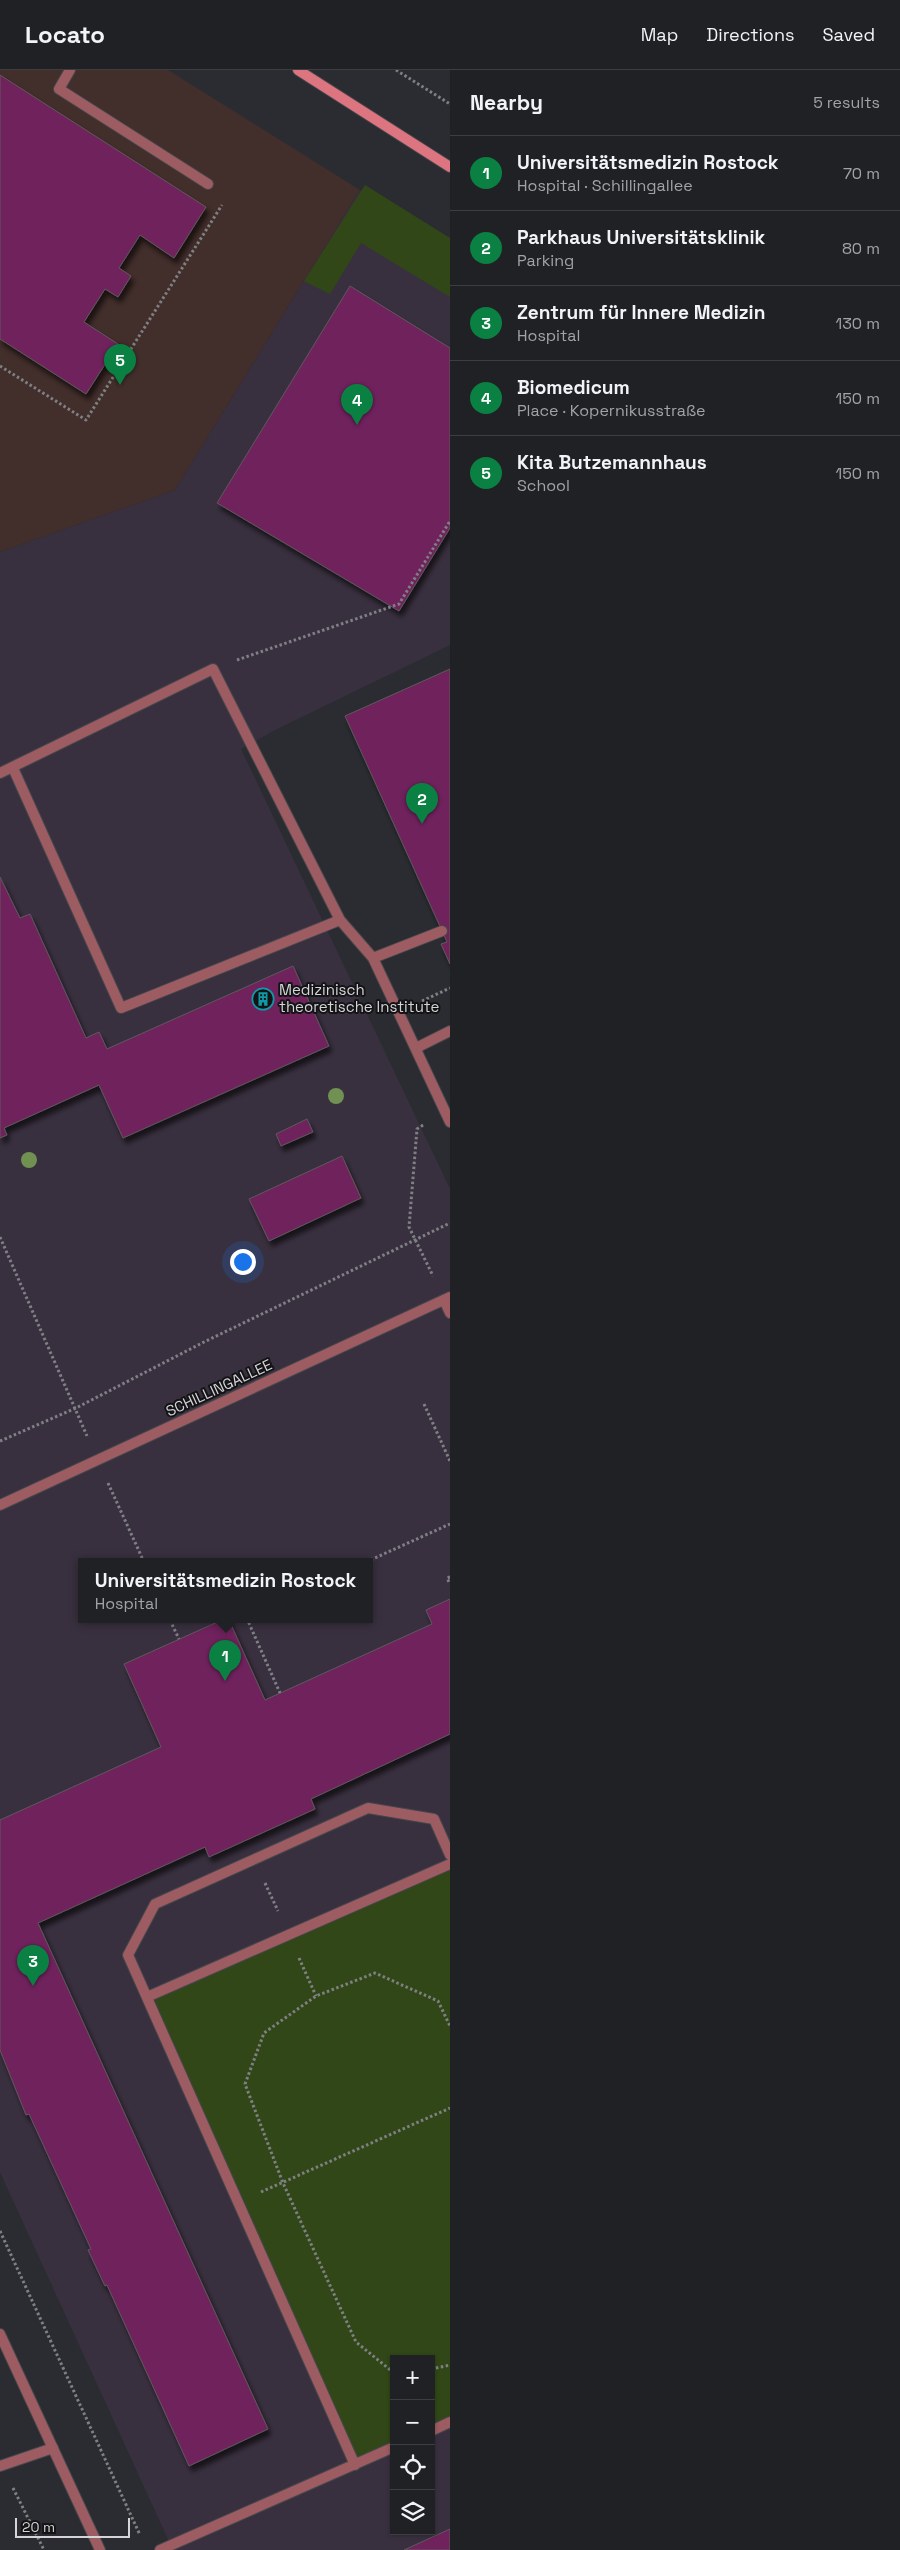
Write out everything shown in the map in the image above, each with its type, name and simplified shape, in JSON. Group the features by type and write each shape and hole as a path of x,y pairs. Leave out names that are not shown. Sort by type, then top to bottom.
{"street":[{"path":"70,70 59,89 208,184"},
{"path":"298,70 450,167"},
{"path":"0,773 213,669 340,920 373,958 448,1118"},
{"path":"13,768 121,1008 340,920"},
{"path":"373,958 442,931"},
{"path":"416,1048 450,1031"},
{"path":"447,1298 450,1313"},
{"name":"SCHILLINGALLEE","path":"0,1505 447,1298"},
{"path":"355,2464 128,1955 155,1904 368,1808 434,1819 450,1855"},
{"path":"147,1997 450,1864"},
{"path":"0,2334 100,2550"},
{"path":"435,2429 450,2422"},
{"path":"1,2466 52,2448"},
{"path":"160,2550 390,2449"}],"path":[{"path":"396,70 450,104"},
{"path":"0,366 86,420 230,193 208,184"},
{"path":"213,669 399,604 450,521"},
{"path":"398,1011 450,988"},
{"path":"447,1298 409,1227 417,1129 448,1118"},
{"path":"0,1441 76,1408 204,1342 450,1223"},
{"path":"0,1237 76,1408"},
{"path":"424,1404 450,1461"},
{"path":"98,1461 142,1558"},
{"path":"373,1559 450,1524"},
{"path":"450,1577 447,1578 450,1584"},
{"path":"171,1623 179,1639"},
{"path":"249,1623 280,1693"},
{"path":"269,1892 279,1912"},
{"path":"300,1961 316,1996"},
{"path":"390,2370 356,2342 283,2183 245,2084 264,2033 316,1996 375,1973 438,2001 450,2026"},
{"path":"238,2202 450,2108"},
{"path":"0,2231 143,2541"},
{"path":"435,2368 450,2365"},
{"path":"1,2466 44,2550"}],"shaded area":[{"path":"0,70 168,70 360,190 175,490 0,552"},
{"path":"360,190 450,246 450,645 273,731 241,749 450,1189 450,2550 173,2550 0,2172 0,552 175,490"}],"green space":[{"path":"365,185 450,238 450,297 361,243 330,294 304,281"},
{"path":"450,1864 450,2422 435,2429 435,2355 390,2355 390,2449 355,2465 147,1997"}],"building":[{"path":"0,75 206,207 174,258 140,235 119,268 131,276 118,297 105,289 84,322 118,344 86,394 0,339"},
{"path":"350,286 450,348 450,528 399,611 217,503"},
{"path":"450,669 450,964 441,944 447,942 345,716"},
{"name":"Medizinisch theoretische Institute","path":"0,877 20,918 30,914 86,1038 99,1032 107,1049 293,966 329,1046 123,1138 99,1085 4,1128 7,1135 0,1138"},
{"path":"307,1119 313,1132 281,1146 276,1134"},
{"path":"342,1156 361,1198 269,1241 249,1199"},
{"path":"450,1599 450,1734 311,1799 315,1809 209,1857 205,1847 38,1923 268,2429 189,2466 107,2285 105,2286 88,2250 91,2249 29,2114 26,2115 0,2050 0,1820 161,1747 124,1664 215,1623 230,1623 265,1700 432,1624 426,1610"},
{"path":"450,2529 450,2550 404,2550"}],"place":[{"name":"Kita Butzemannhaus","path":"120,385"},
{"name":"Biomedicum","path":"357,425"},
{"name":"Parkhaus Universitätsklinik","path":"422,824"},
{"name":"Medizinisch theoretische Institute","path":"263,999"},
{"name":"Universitätsmedizin Rostock","path":"225,1681"},
{"name":"Zentrum für Innere Medizin","path":"33,1986"}]}
